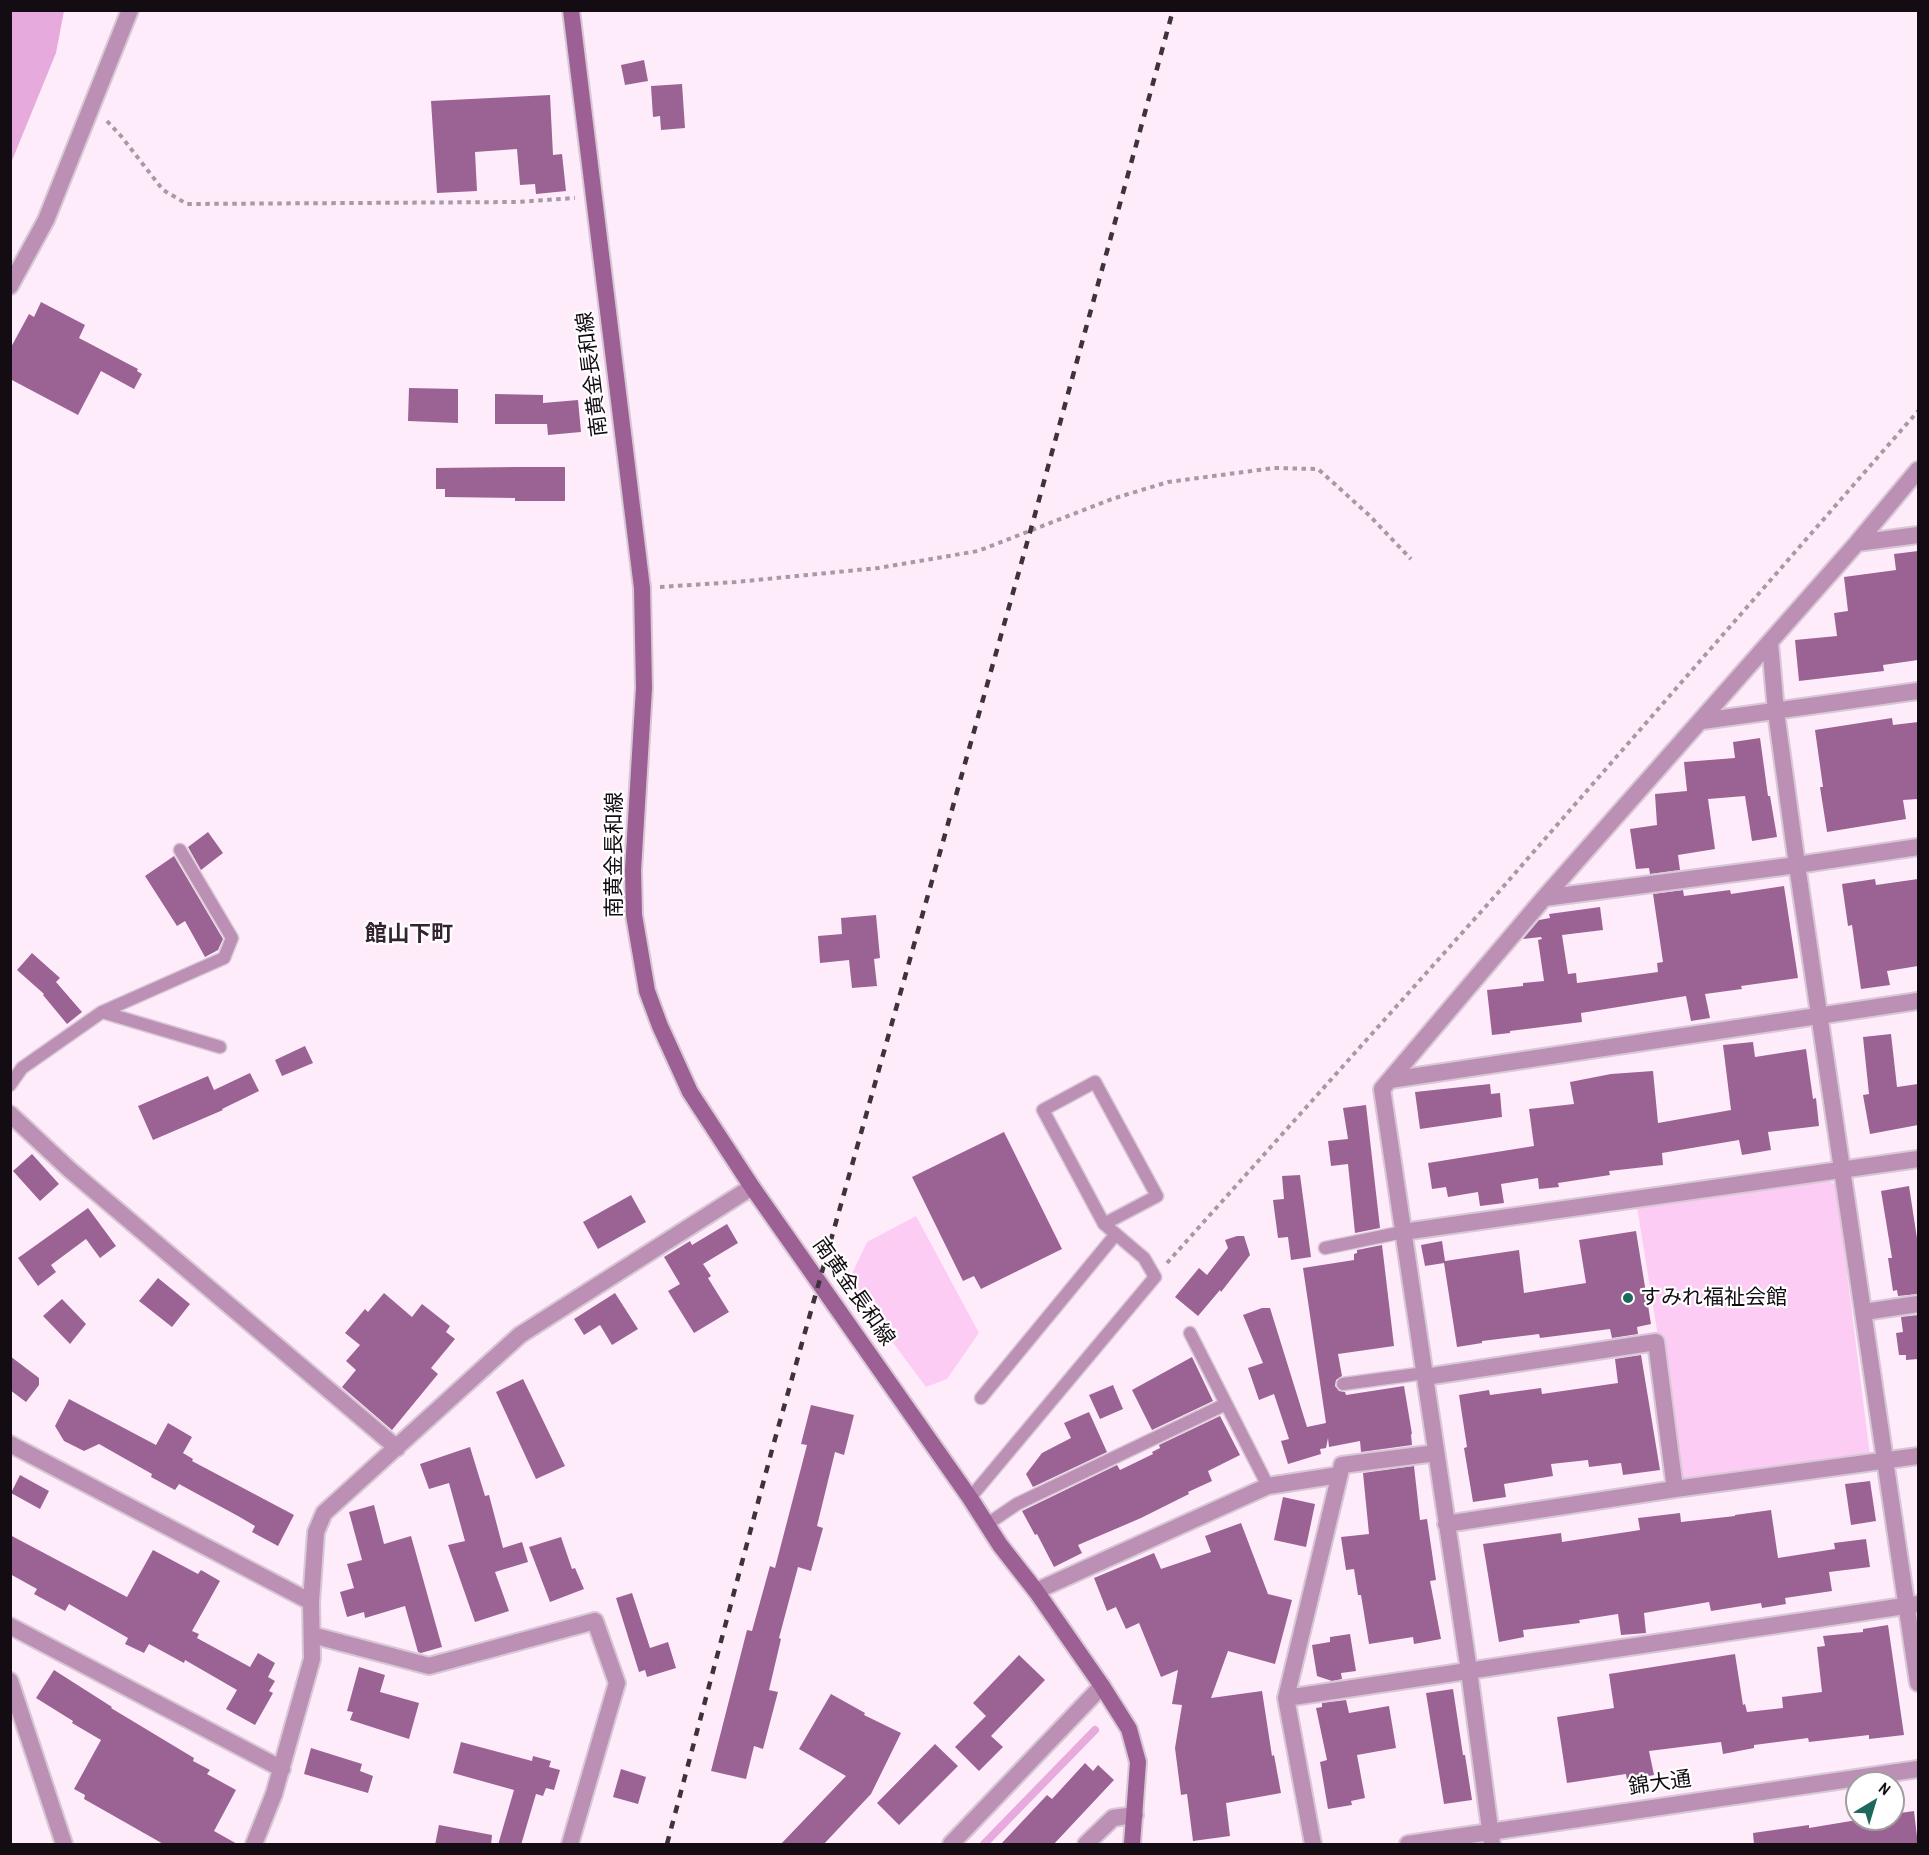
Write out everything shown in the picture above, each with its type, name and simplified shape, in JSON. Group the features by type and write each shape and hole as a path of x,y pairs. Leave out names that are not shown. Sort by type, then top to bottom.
{"main road":[{"name":"南黄金長和線","path":"571,10 642,588 645,688 633,870 634,915 647,991 690,1092 752,1187 970,1498 986,1525 1036,1591 1129,1729 1138,1762 1132,1845"}],"street":[{"path":"10,286 46,220 90,105 130,10"},
{"path":"1491,1838 1469,1671 1382,1089 1544,898 1702,721 1918,470"},
{"path":"1857,543 1918,535"},
{"path":"1770,643 1776,712 1797,865 1863,1312 1886,1461 1913,1604 1918,1683"},
{"path":"1702,721 1918,691"},
{"path":"1544,898 1918,847"},
{"path":"1390,1080 1918,1001"},
{"path":"10,1114 70,1170 397,1448"},
{"path":"1403,1232 1918,1159"},
{"path":"254,1845 282,1769 312,1659 311,1602 316,1532 324,1513 519,1335 752,1187"},
{"path":"1863,1312 1918,1304"},
{"path":"1425,1375 1656,1342 1676,1489"},
{"path":"10,1444 311,1602"},
{"path":"1313,1845 1286,1698 1342,1465 1436,1453"},
{"path":"1446,1524 1676,1489 1918,1456"},
{"path":"1036,1591 1268,1486 1339,1475"},
{"path":"1286,1698 1913,1604"},
{"path":"312,1635 429,1666 595,1621 617,1683 570,1845"},
{"path":"10,1626 282,1769"},
{"path":"10,1681 64,1845"},
{"path":"951,1845 1102,1686"},
{"name":"錦大通","path":"1408,1845 1491,1838 1918,1769"},
{"path":"1086,1845 1113,1818 1135,1815"}],"lane":[{"path":"10,1085 22,1068 102,1012 224,958 232,938 180,850"},
{"path":"102,1012 220,1047"},
{"path":"970,1498 1155,1277 1144,1258 1104,1224 1043,1110 1095,1082 1157,1196 1104,1224"},
{"path":"1325,1248 1403,1232"},
{"path":"981,1398 1116,1234"},
{"path":"1190,1333 1268,1486"},
{"path":"1343,1384 1425,1375"},
{"path":"986,1525 1017,1504 1226,1404"}],"path":[{"path":"90,105 121,136 163,190 187,204 517,202 594,197"},
{"path":"1155,1277 1512,877 1918,411"},
{"path":"642,588 735,582 878,568 978,551 1112,499 1168,483 1274,468 1318,469 1369,515 1411,560"}],"shaded area":[{"path":"11,10 64,11 56,53 11,163"},
{"path":"1823,1178 1836,1185 1870,1456 1681,1479 1637,1207"},
{"path":"916,1216 979,1333 947,1379 926,1387 848,1282 867,1242"}],"building":[{"path":"644,60 648,81 625,85 621,65"},
{"path":"682,84 685,128 661,130 660,116 653,117 651,86"},
{"path":"550,95 553,155 562,154 566,191 536,194 535,184 520,185 517,149 475,152 477,191 437,193 431,101"},
{"path":"41,302 85,325 79,338 138,369 137,371 142,374 134,389 101,371 78,415 10,379 10,349 29,314 34,317"},
{"path":"409,388 458,389 458,423 408,421"},
{"path":"495,394 543,395 543,403 578,400 581,432 548,435 547,424 495,424"},
{"path":"565,467 565,501 445,497 445,489 436,489 436,468"},
{"path":"1918,551 1918,660 1883,665 1884,671 1799,681 1795,640 1837,636 1834,613 1848,611 1844,577 1896,570 1894,554"},
{"path":"1892,718 1893,725 1918,722 1918,799 1903,800 1906,819 1827,832 1815,730"},
{"path":"1760,738 1768,796 1770,796 1777,837 1752,841 1745,796 1708,799 1715,849 1678,855 1680,870 1650,874 1649,868 1636,869 1630,829 1657,825 1655,794 1687,791 1684,762 1735,758 1733,742"},
{"path":"208,832 223,853 201,870 188,847"},
{"path":"174,856 223,939 218,950 205,957 185,921 177,926 145,876"},
{"path":"1875,879 1876,885 1918,879 1918,966 1887,971 1890,985 1861,989 1852,925 1848,926 1842,884"},
{"path":"1784,886 1798,978 1705,994 1710,1018 1691,1021 1686,996 1581,1013 1582,1022 1492,1035 1487,990 1544,981 1538,940 1542,939 1541,937 1523,939 1539,920 1550,918 1549,914 1600,907 1603,930 1562,935 1568,974 1576,973 1577,983 1658,972 1657,963 1663,962 1653,894 1683,890 1684,896 1730,890 1731,894"},
{"path":"876,915 880,958 874,959 877,986 852,988 849,960 820,963 818,936 842,934 841,918"},
{"path":"32,953 60,978 56,982 82,1012 67,1024 44,994 17,970"},
{"path":"1891,1034 1897,1087 1918,1084 1918,1125 1870,1134 1863,1095 1869,1094 1863,1037"},
{"path":"1753,1042 1755,1057 1806,1049 1819,1126 1768,1132 1771,1150 1742,1155 1739,1140 1662,1153 1663,1165 1609,1171 1610,1175 1558,1183 1559,1187 1539,1189 1538,1178 1501,1184 1504,1203 1480,1206 1478,1192 1448,1197 1446,1187 1432,1189 1428,1163 1534,1146 1529,1109 1574,1104 1570,1082 1611,1074 1653,1071 1658,1123 1731,1110 1723,1045"},
{"path":"305,1046 313,1063 282,1076 275,1060"},
{"path":"250,1073 259,1091 223,1110 153,1140 138,1106 208,1076 214,1090"},
{"path":"1490,1084 1491,1094 1500,1093 1502,1117 1420,1129 1415,1092"},
{"path":"1366,1105 1380,1228 1355,1233 1348,1164 1331,1166 1328,1141 1348,1139 1343,1108"},
{"path":"1004,1132 1062,1249 981,1289 974,1276 963,1281 912,1177"},
{"path":"32,1154 59,1184 40,1201 13,1171"},
{"path":"1300,1175 1311,1257 1291,1260 1288,1237 1278,1238 1273,1200 1284,1199 1282,1176"},
{"path":"1909,1186 1918,1245 1918,1294 1898,1296 1897,1290 1893,1291 1888,1258 1892,1258 1881,1191"},
{"path":"631,1195 646,1222 598,1249 583,1222"},
{"path":"88,1208 116,1246 100,1258 86,1239 51,1265 56,1272 38,1286 18,1258"},
{"path":"727,1224 738,1243 703,1264 711,1276 708,1278 729,1312 694,1333 668,1291 680,1284 664,1257 690,1241 692,1245"},
{"path":"1636,1231 1651,1324 1637,1327 1638,1334 1612,1338 1610,1329 1540,1338 1539,1334 1482,1341 1482,1343 1457,1347 1444,1263 1425,1266 1421,1245 1442,1241 1445,1261 1519,1250 1524,1293 1586,1283 1579,1240"},
{"path":"1244,1236 1250,1255 1221,1292 1220,1290 1198,1316 1175,1297 1199,1268 1207,1275 1228,1248 1225,1240"},
{"path":"1382,1245 1394,1346 1338,1354 1342,1376 1336,1380 1335,1386 1346,1395 1404,1386 1412,1445 1361,1452 1360,1441 1329,1447 1328,1438 1326,1448 1320,1449 1321,1454 1288,1464 1281,1441 1289,1439 1274,1394 1259,1400 1248,1368 1263,1363 1243,1315 1262,1308 1270,1308 1307,1427 1326,1423 1303,1268 1354,1260 1357,1250"},
{"path":"158,1278 190,1304 172,1327 139,1301"},
{"path":"384,1293 412,1317 422,1304 450,1326 446,1332 455,1339 431,1368 438,1374 392,1430 342,1387 356,1370 346,1361 360,1345 345,1333 365,1309 368,1312"},
{"path":"615,1293 638,1329 612,1345 600,1325 584,1335 574,1319"},
{"path":"62,1299 86,1324 70,1344 43,1316"},
{"path":"1918,1315 1918,1359 1906,1360 1906,1355 1899,1355 1896,1333 1903,1332 1901,1317"},
{"path":"1641,1355 1660,1470 1623,1475 1621,1463 1589,1467 1588,1460 1551,1464 1553,1476 1504,1484 1506,1497 1473,1502 1464,1448 1467,1447 1459,1395 1489,1390 1490,1395 1541,1388 1542,1394 1618,1383 1615,1359"},
{"path":"10,1356 39,1378 39,1385 26,1402 10,1390"},
{"path":"1192,1357 1213,1401 1152,1430 1132,1390"},
{"path":"523,1379 565,1466 536,1479 496,1392"},
{"path":"1113,1385 1123,1409 1100,1419 1089,1395"},
{"path":"69,1399 156,1445 168,1423 192,1437 183,1453 193,1459 192,1461 294,1515 278,1546 252,1532 255,1526 238,1516 179,1484 175,1490 99,1444 84,1451 64,1441 55,1426"},
{"path":"811,1405 854,1415 844,1455 835,1452 817,1526 823,1528 811,1571 798,1567 779,1638 781,1639 769,1690 778,1692 763,1749 754,1746 746,1779 711,1771 747,1630 752,1631 770,1566 775,1568 807,1445 801,1444"},
{"path":"1089,1412 1107,1452 1033,1487 1026,1474 1042,1453 1071,1438 1064,1423"},
{"path":"1220,1416 1240,1455 1208,1471 1212,1481 1141,1518 1078,1545 1082,1553 1054,1567 1022,1511 1117,1465 1120,1470 1153,1454 1152,1452 1160,1448 1159,1445"},
{"path":"470,1447 485,1496 489,1495 503,1548 522,1542 528,1562 495,1572 509,1611 475,1622 448,1545 465,1541 449,1483 429,1489 420,1464"},
{"path":"1414,1466 1420,1520 1427,1519 1436,1580 1430,1581 1441,1639 1414,1644 1413,1637 1369,1644 1361,1595 1358,1595 1354,1569 1346,1570 1341,1537 1369,1534 1363,1473"},
{"path":"20,1475 49,1491 40,1509 11,1493"},
{"path":"1870,1481 1876,1521 1851,1525 1845,1484"},
{"path":"1283,1497 1315,1504 1306,1547 1274,1540"},
{"path":"374,1505 384,1544 411,1536 442,1647 418,1652 405,1606 365,1618 364,1612 347,1617 340,1592 354,1588 347,1564 362,1560 349,1512"},
{"path":"1771,1510 1778,1558 1835,1549 1834,1543 1866,1539 1870,1567 1829,1572 1832,1591 1785,1598 1786,1604 1762,1608 1761,1603 1711,1611 1709,1602 1644,1613 1646,1633 1621,1635 1618,1614 1579,1620 1580,1623 1523,1630 1524,1637 1499,1642 1483,1544 1561,1533 1562,1542 1640,1530 1638,1518 1680,1513 1681,1522"},
{"path":"1241,1523 1268,1594 1292,1600 1275,1664 1228,1651 1211,1698 1262,1691 1272,1756 1274,1755 1281,1793 1226,1803 1230,1836 1193,1841 1187,1794 1181,1795 1175,1748 1182,1705 1172,1704 1178,1670 1161,1677 1139,1623 1126,1629 1116,1607 1107,1611 1094,1578 1154,1553 1161,1569 1211,1552 1205,1536"},
{"path":"10,1535 127,1597 153,1550 198,1574 201,1570 220,1581 192,1631 199,1634 197,1638 250,1667 258,1653 275,1663 268,1677 275,1681 269,1691 273,1693 255,1725 226,1709 237,1690 185,1660 184,1663 149,1644 144,1653 125,1644 128,1638 69,1604 65,1611 34,1594 37,1589 10,1574"},
{"path":"561,1537 572,1569 575,1568 584,1589 550,1602 529,1547"},
{"path":"632,1593 650,1648 668,1642 676,1668 647,1677 645,1670 639,1672 616,1598"},
{"path":"1888,1625 1904,1735 1869,1739 1869,1735 1809,1742 1808,1738 1754,1745 1754,1748 1723,1754 1721,1742 1649,1751 1654,1775 1627,1780 1626,1774 1567,1783 1557,1717 1614,1708 1609,1674 1735,1654 1743,1705 1745,1704 1747,1712 1783,1708 1782,1697 1822,1692 1817,1647 1825,1646 1823,1636 1863,1632 1863,1629"},
{"path":"1350,1634 1356,1671 1341,1673 1342,1679 1332,1681 1317,1676 1312,1645 1330,1642 1330,1637"},
{"path":"1019,1655 1045,1680 991,1736 1003,1747 979,1771 955,1747 986,1716 973,1703"},
{"path":"359,1667 385,1675 380,1692 419,1703 409,1739 350,1720 353,1712 347,1711"},
{"path":"54,1670 111,1708 194,1758 193,1761 210,1770 207,1774 236,1790 214,1831 239,1845 165,1845 84,1799 85,1795 74,1789 101,1740 36,1698"},
{"path":"1453,1689 1472,1800 1444,1804 1426,1693"},
{"path":"831,1694 865,1713 864,1715 901,1733 871,1794 823,1845 780,1845 846,1776 799,1749"},
{"path":"1346,1700 1349,1713 1389,1706 1396,1748 1357,1755 1365,1798 1351,1801 1352,1805 1328,1809 1320,1762 1327,1760 1316,1708 1322,1707 1322,1703"},
{"path":"461,1742 532,1761 533,1756 551,1761 549,1767 560,1770 554,1790 546,1788 543,1796 536,1794 521,1845 498,1845 514,1790 453,1773"},
{"path":"935,1744 958,1766 899,1825 877,1803"},
{"path":"311,1748 362,1764 360,1771 373,1776 368,1793 304,1774"},
{"path":"1085,1763 1093,1771 1098,1765 1114,1780 1053,1845 1000,1845 1047,1795 1052,1799"},
{"path":"621,1769 646,1777 638,1804 613,1797"},
{"path":"1914,1811 1918,1845 1754,1845 1753,1833 1809,1825 1809,1828 1845,1822 1845,1831 1905,1831 1905,1812"},
{"path":"439,1825 492,1835 491,1845 435,1845"}],"waterway":[{"path":"984,1844 1095,1730"}],"railway":[{"path":"667,1844 773,1446 1034,518 1173,10"}],"place":[{"name":"すみれ福祉会館","path":"1628,1298"}],"district":[{"name":"館山下町","path":"409,935"}]}
